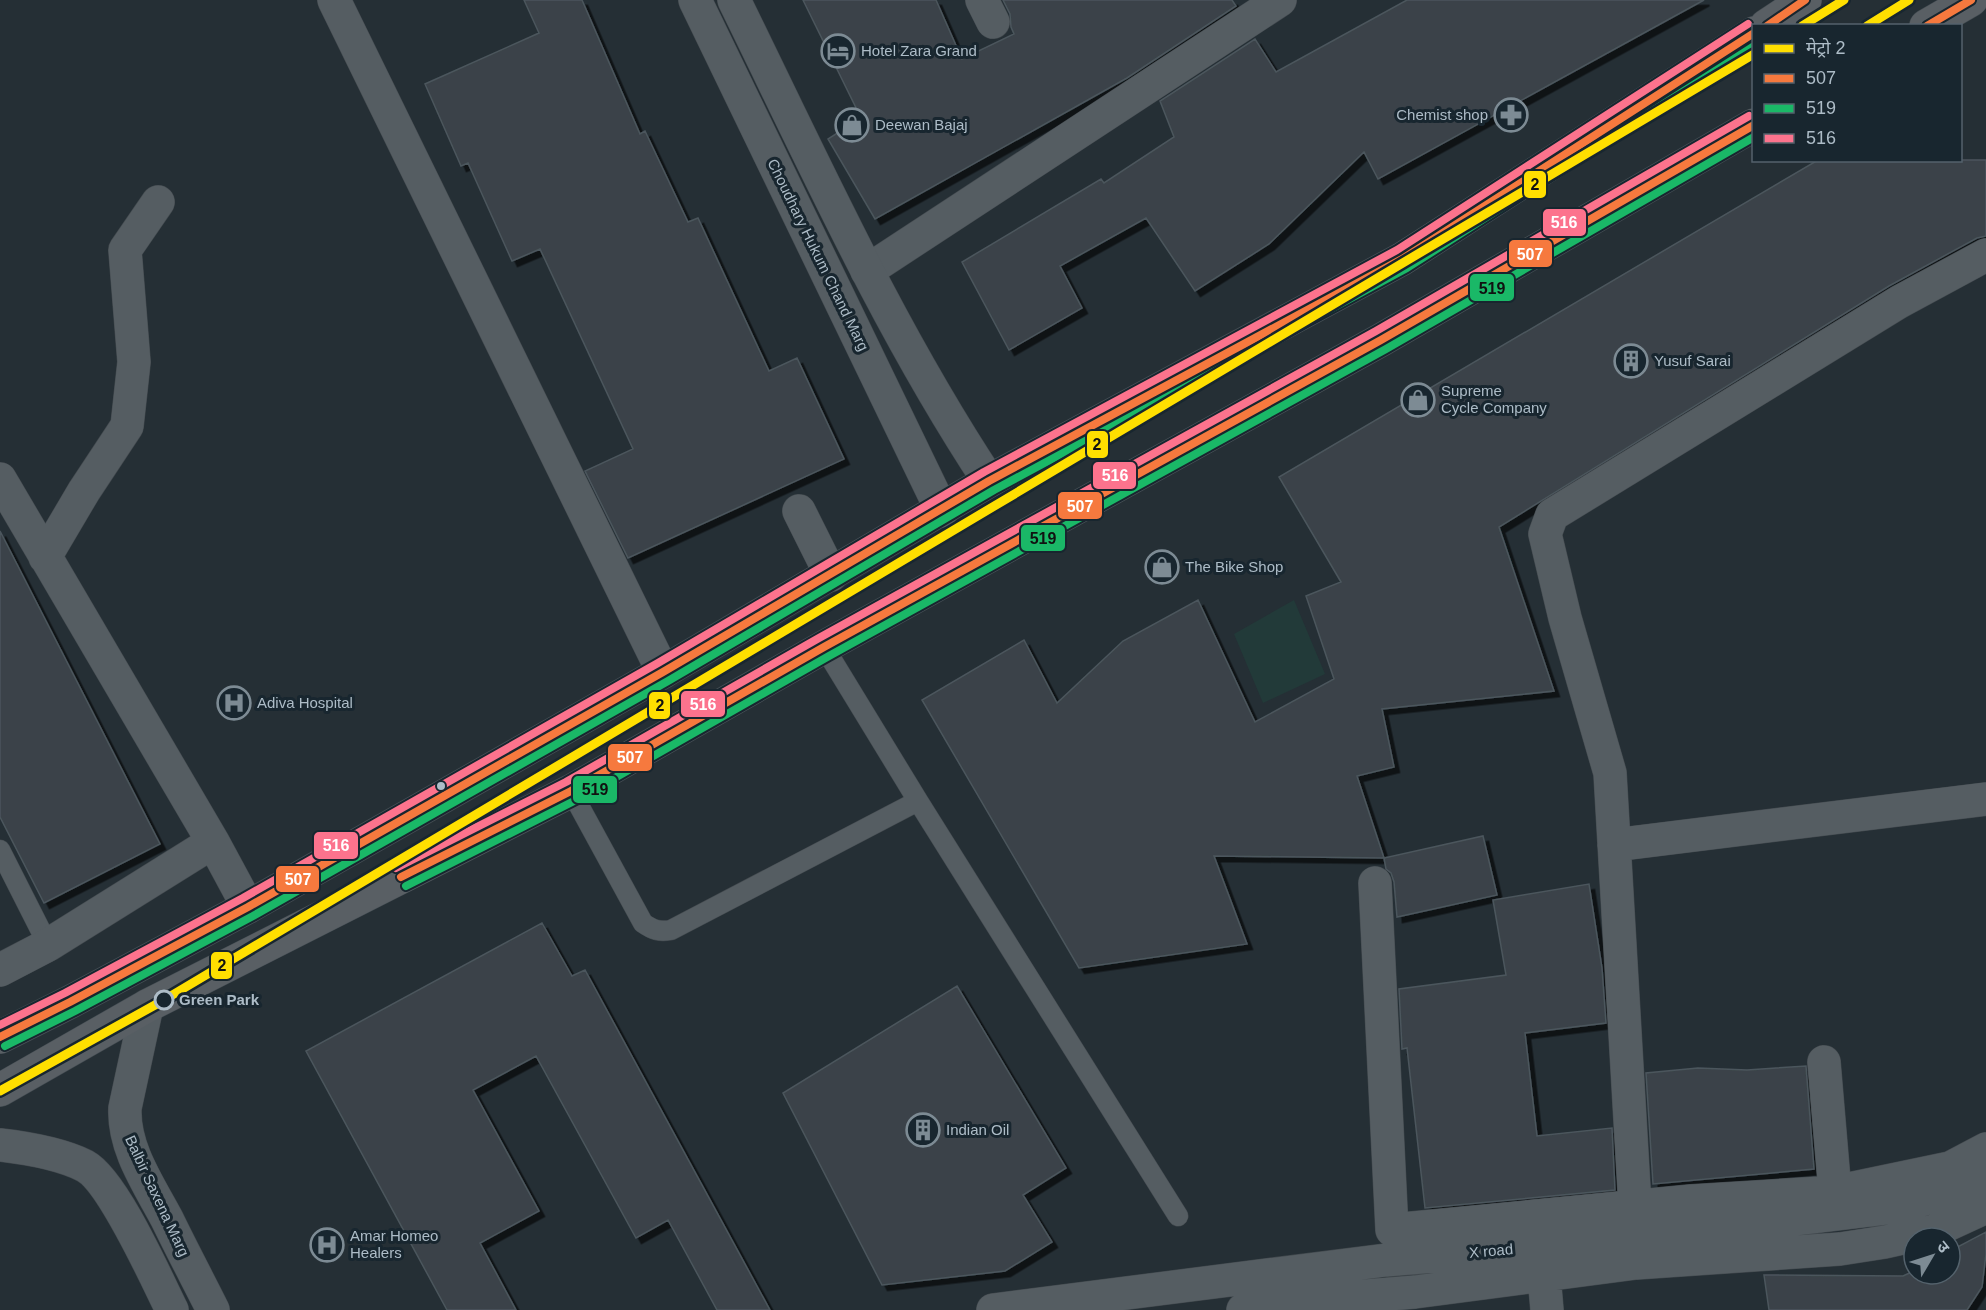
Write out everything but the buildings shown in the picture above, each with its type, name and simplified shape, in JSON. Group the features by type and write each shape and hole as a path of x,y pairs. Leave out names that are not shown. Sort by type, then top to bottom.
{"highway":[{"path":"1769,24 1805,0"},
{"path":"1929,24 1971,0"},
{"path":"0,1037 248,907 663,672 942,511 989,481 1402,259 1752,34"},
{"path":"0,1090 147,1006 571,791 824,647 1381,340 1752,126"}],"street":[{"path":"334,0 663,672"},
{"name":"Choudhary Hukum Chand Marg","path":"695,0 942,511"},
{"path":"734,0 867,271 937,400 989,481"},
{"path":"867,271 1280,0"},
{"path":"45,557 84,491 127,426 134,362 125,250 158,202"},
{"path":"1635,1206 1610,773 1565,618 1545,534 1552,515 1899,302 1986,255"},
{"path":"0,479 213,842 248,907"},
{"path":"799,511 831,575"},
{"path":"1614,845 1986,799"},
{"path":"0,970 48,945 213,842"},
{"path":"1375,882 1392,1230 1691,1201 1834,1192 1950,1168 1986,1149"},
{"name":"Balbir Saxena Marg","path":"147,1006 124,1122 129,1143 213,1310"},
{"path":"1824,1062 1834,1192"},
{"path":"7,1151 62,1157 86,1166 99,1178 116,1201 172,1310"},
{"name":"X road","path":"993,1310 1386,1260 1615,1241 1902,1206 1986,1180"},
{"path":"116,1201 149,1185"},
{"path":"1243,1310 1415,1292 1636,1263 1840,1249 1934,1231 1986,1207"},
{"path":"1544,1275 1547,1310"}],"lane":[{"path":"824,647 1178,1216"},
{"path":"571,791 643,923 660,932 671,930 918,801"},
{"path":"0,850 48,945"}],"green space":[{"path":"1294,600 1325,674 1263,703 1234,634"}],"metro line":[{"name":"2","path":"1805,24 1844,0"},
{"name":"2","path":"1870,24 1909,0"},
{"name":"2","path":"0,1091 164,1000 1752,55"}],"transit line":[{"name":"507","path":"1770,24 1805,0"},
{"name":"507","path":"1930,24 1971,0"},
{"name":"516","path":"0,1025 243,898 658,663 984,472 1397,250 1748,24"},
{"name":"507","path":"0,1037 248,907 663,672 989,481 1402,259 1752,34"},
{"name":"519","path":"5,1046 253,916 668,681 994,490 1407,268 1752,47"},
{"name":"516","path":"396,868 566,782 819,638 1376,331 1749,116"},
{"name":"507","path":"401,877 571,791 824,647 1381,340 1752,126"},
{"name":"519","path":"406,886 576,800 829,656 1386,349 1752,138"}],"place":[{"name":"Hotel Zara Grand","path":"838,51"},
{"name":"Chemist shop","path":"1511,115"},
{"name":"Deewan Bajaj","path":"852,125"},
{"name":"Yusuf Sarai","path":"1631,361"},
{"name":"Supreme Cycle Company","path":"1418,400"},
{"name":"The Bike Shop","path":"1162,567"},
{"name":"Adiva Hospital","path":"234,703"},
{"name":"Green Park","path":"164,1000"},
{"name":"Indian Oil","path":"923,1130"},
{"name":"Amar Homeo Healers","path":"327,1245"}]}
